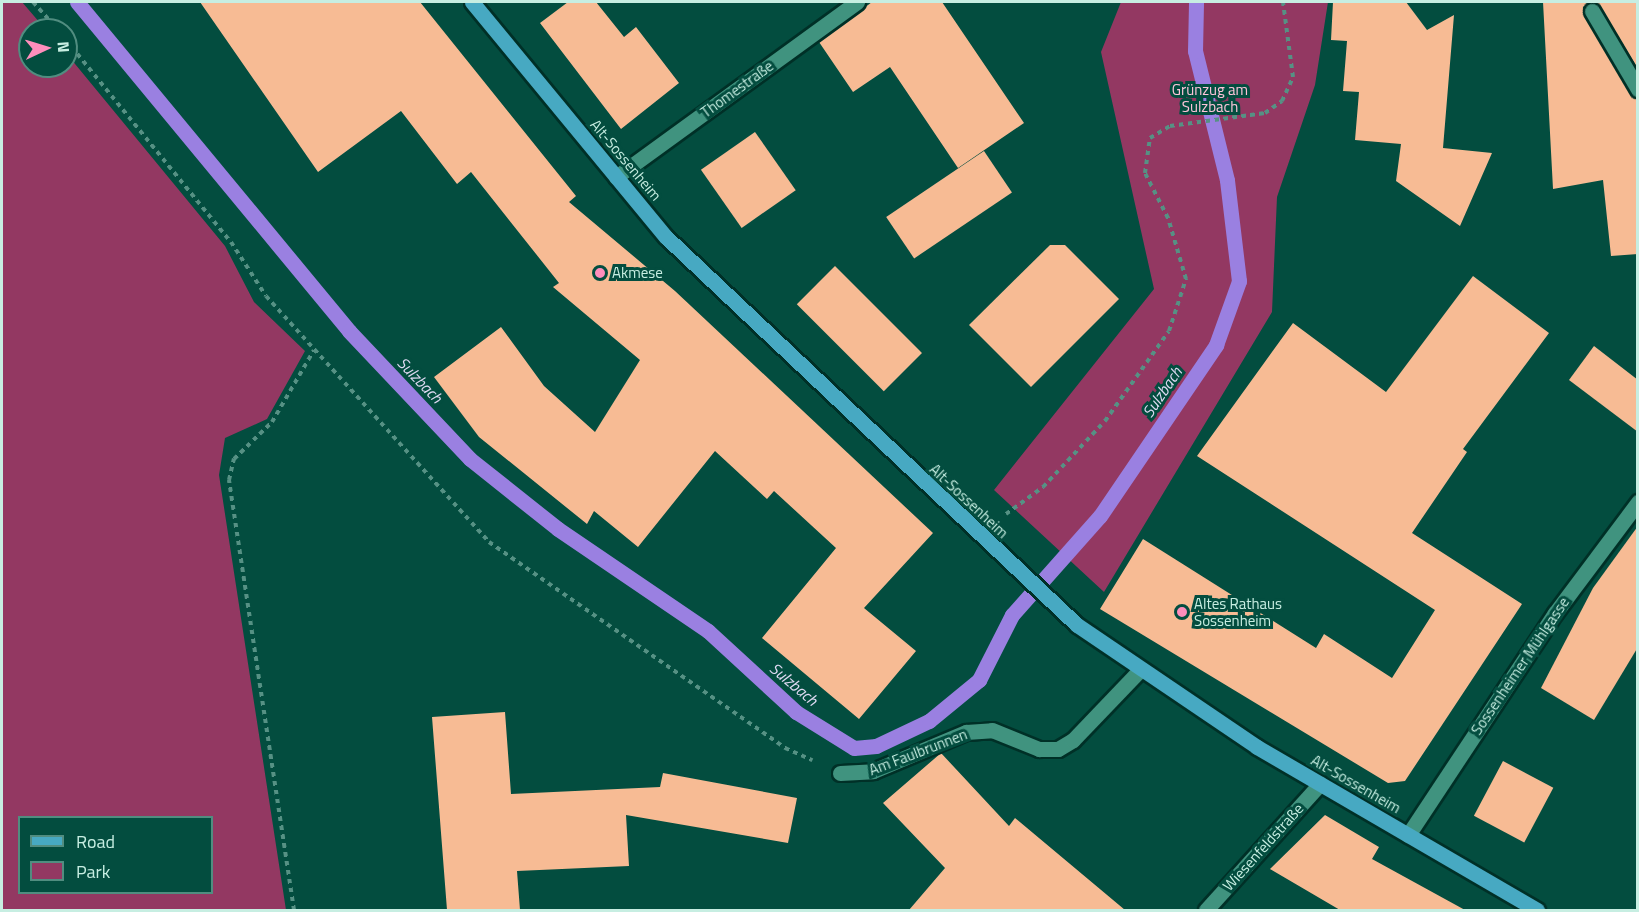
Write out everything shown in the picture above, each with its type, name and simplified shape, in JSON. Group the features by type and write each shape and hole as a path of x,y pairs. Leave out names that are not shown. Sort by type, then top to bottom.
{"main road":[{"name":"Alt-Sossenheim","path":"478,3 666,237 984,540 1077,625 1140,670 1320,784 1538,910"}],"street":[{"name":"Thomestraße","path":"616,177 857,2"},
{"path":"1592,11 1638,89"},
{"name":"Sossenheimer Mühlgasse","path":"1408,835 1555,613 1638,502"},
{"name":"Am Faulbrunnen","path":"840,773 873,771 966,732 992,730 1039,749 1058,749 1073,740 1140,670"},
{"name":"Wiesenfeldstraße","path":"1206,910 1320,784"}],"path":[{"path":"33,2 47,18"},
{"path":"984,540 1105,421 1148,367 1173,323 1186,279 1168,218 1145,173 1150,138 1170,126 1255,116 1282,101 1293,77 1283,2"},
{"path":"78,55 314,351 489,542 785,747 840,773"},
{"path":"294,910 229,480 234,459 272,422 314,351"}],"green space":[{"path":"2,2 22,2 36,18 18,18 18,78 78,78 78,68 225,246 254,302 305,351 267,419 225,438 219,475 286,910 2,910"},
{"name":"Grünzug am Sulzbach","path":"1121,2 1328,2 1315,85 1277,197 1272,312 1104,592 994,490 1154,289 1101,52"}],"building":[{"path":"200,2 420,2 576,196 569,202 675,291 933,533 864,608 916,651 859,719 762,638 836,548 774,491 767,499 715,451 638,547 594,511 587,524 479,437 434,377 501,327 544,386 595,432 640,360 553,287 559,283 471,172 457,184 401,111 318,172"},
{"path":"568,2 596,2 624,37 636,27 679,83 621,129 540,23"},
{"path":"872,2 942,2 1024,123 958,168 890,67 853,92 819,42"},
{"path":"1333,2 1406,2 1427,30 1454,15 1443,148 1492,153 1460,226 1396,181 1401,144 1355,140 1359,92 1343,91 1347,41 1331,40"},
{"path":"1543,2 1591,2 1583,7 1584,16 1638,99 1638,254 1611,256 1603,180 1553,189"},
{"path":"1593,2 1638,2 1638,69 1600,6"},
{"path":"755,132 796,190 742,228 701,170"},
{"path":"984,151 1012,192 914,258 886,217"},
{"path":"1050,245 1065,245 1119,299 1031,387 969,325"},
{"path":"835,266 922,353 884,391 797,304"},
{"path":"1473,276 1549,333 1463,449 1467,452 1412,533 1522,604 1405,781 1388,783 1100,609 1143,539 1316,648 1324,634 1392,678 1435,610 1197,456 1293,323 1386,392"},
{"path":"1594,346 1638,380 1638,432 1569,380"},
{"path":"1638,526 1638,647 1594,720 1541,688 1593,588"},
{"path":"505,712 511,794 660,787 663,773 797,798 788,843 626,815 629,866 517,871 520,910 447,910 432,717"},
{"path":"941,753 1009,826 1015,818 1125,910 909,910 945,868 883,803"},
{"path":"1503,761 1553,788 1524,843 1474,816"},
{"path":"1325,815 1379,847 1372,859 1465,910 1340,910 1270,869"}],"waterway":[{"name":"Sulzbach","path":"77,2 349,331 470,459 558,529 708,631 796,712 854,748 876,746 929,721 979,680 1012,615 1100,516 1216,345 1239,281 1227,180 1195,51 1196,2"}],"place":[{"name":"Akmese","path":"600,273"},
{"name":"Altes Rathaus Sossenheim","path":"1182,612"}]}
